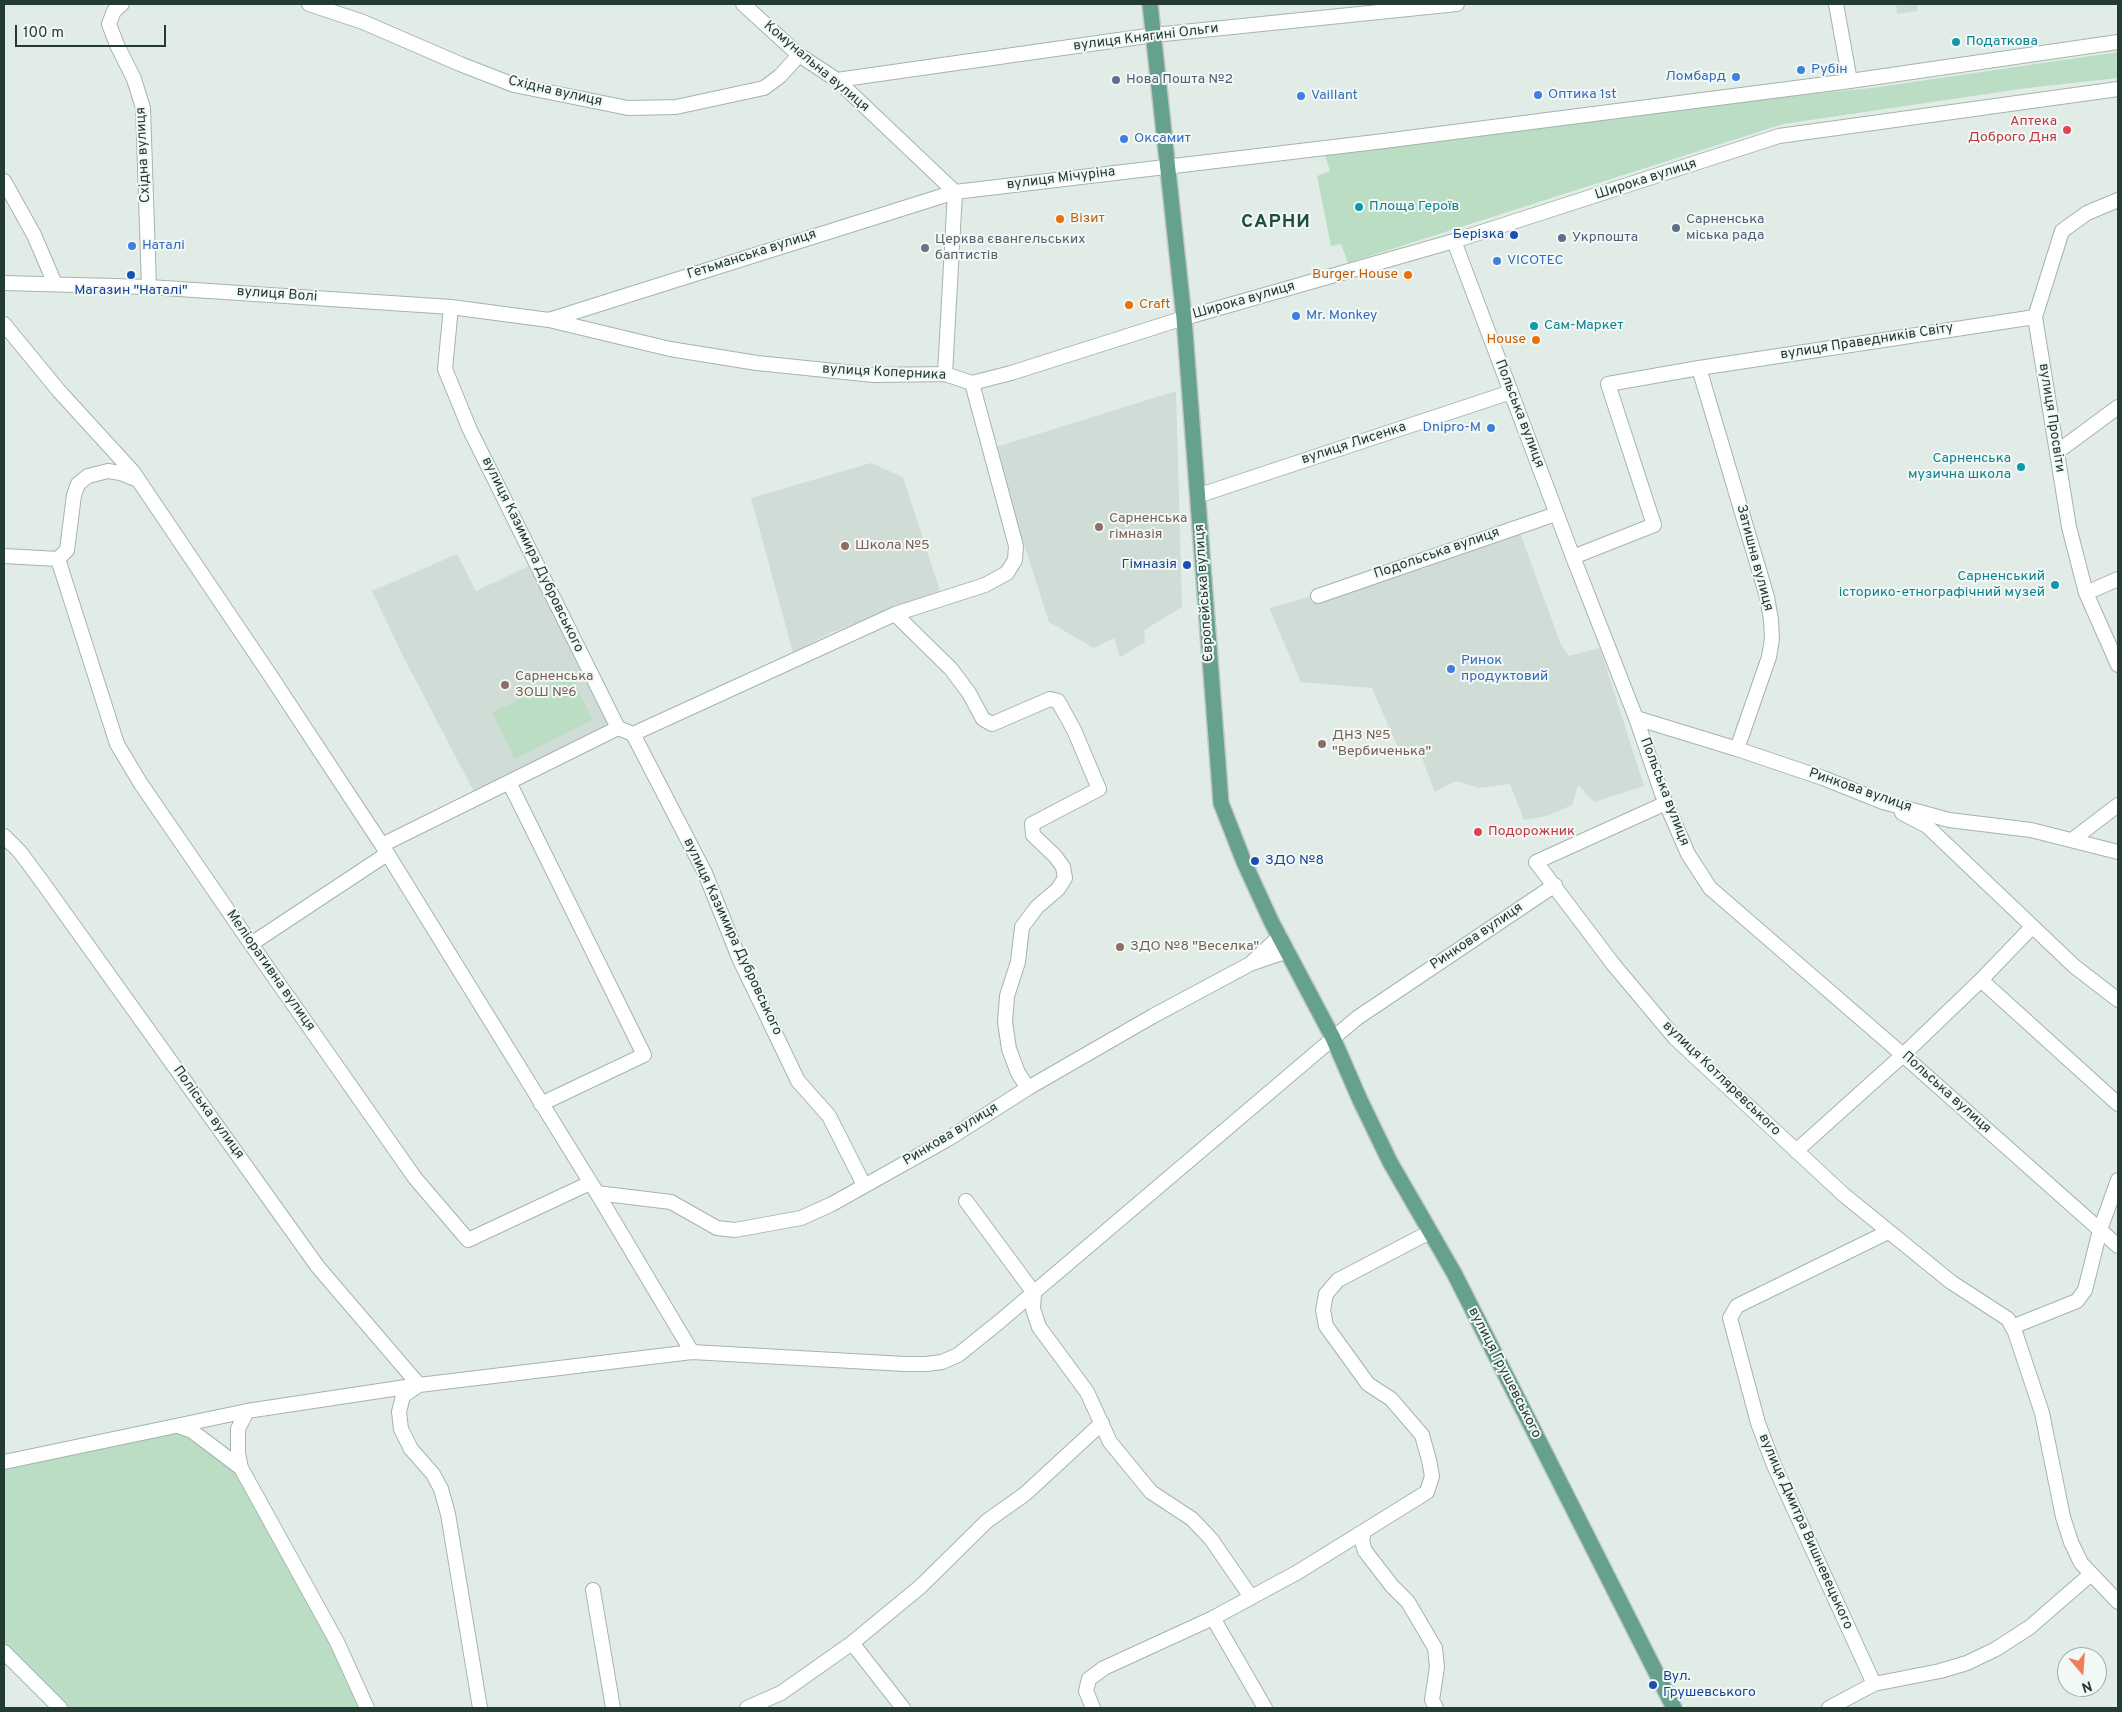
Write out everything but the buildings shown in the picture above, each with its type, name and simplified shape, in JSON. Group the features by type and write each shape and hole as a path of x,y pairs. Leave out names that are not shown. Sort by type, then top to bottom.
{"main road":[{"name":"Європейська вулиця","path":"1150,4 1184,318 1221,803 1244,862 1333,1038"},
{"name":"вулиця Грушевського","path":"1333,1038 1390,1162 1454,1273 1674,1708"}],"street":[{"name":"Східна вулиця","path":"122,4 114,11 109,24 134,79 143,108 149,287"},
{"name":"Східна вулиця","path":"309,4 363,22 514,85 628,108 676,107 764,88 780,76 800,55"},
{"name":"Комунальна вулиця","path":"743,4 800,55 837,80 955,192"},
{"name":"вулиця Княгині Ольги","path":"837,80 1154,35 1368,9 1456,4"},
{"path":"1836,4 1850,81"},
{"path":"1167,167 1315,150 1850,81 2118,42"},
{"name":"Широка вулиця","path":"1184,318 1454,241 1779,136 2118,89"},
{"name":"вулиця Мічуріна","path":"955,192 1167,167"},
{"path":"4,182 34,235 55,284"},
{"path":"945,374 955,192"},
{"name":"Гетьманська вулиця","path":"549,320 955,192"},
{"path":"2114,202 2118,215"},
{"name":"вулиця Просвіти","path":"2114,202 2087,213 2062,231 2035,317 2069,527 2086,593 2118,665"},
{"name":"Польська вулиця","path":"1454,241 1556,514 1636,718 1666,803 1688,854 1710,888 1903,1054 2118,1246"},
{"name":"вулиця Волі","path":"4,282 149,287 451,307 549,320"},
{"name":"вулиця Казимира Дубровського","path":"451,307 445,369 470,430 618,728"},
{"name":"вулиця Праведників Світу","path":"1573,557 1654,525 1608,384 1699,368 2035,317"},
{"path":"252,944 385,849 509,782 618,728 633,734 895,614 986,585 1007,573 1015,560 1016,546 972,383 1011,373 1184,318"},
{"name":"вулиця Коперника","path":"549,320 670,349 758,363 874,375 945,374 972,383"},
{"path":"4,324 59,391 138,480 385,849 692,1352"},
{"name":"Затишна вулиця","path":"1699,368 1767,597 1771,620 1772,639 1769,657 1738,749"},
{"name":"вулиця Лисенка","path":"1197,496 1511,392"},
{"path":"2057,452 2118,407"},
{"path":"4,556 58,559 67,550 74,495 78,484 97,472 108,471 122,473 138,480"},
{"name":"Подольська вулиця","path":"1318,596 1556,514"},
{"name":"Меліоративна вулиця","path":"58,559 116,744 141,784 415,1178 468,1240 593,1188"},
{"path":"2086,593 2118,579"},
{"path":"895,614 951,670 970,694 983,719 992,724 1050,699 1058,701 1074,730 1099,789 1032,824 1033,835 1055,856 1063,867 1065,878 1058,889 1037,907 1022,927 1018,962 1007,996 1005,1022 1009,1049 1018,1073 1028,1088"},
{"name":"Ринкова вулиця","path":"1636,718 1738,749 1823,778 1883,802 1950,820 2031,830 2118,852"},
{"name":"вулиця Казимира Дубровського","path":"633,734 705,873 739,958 798,1081 829,1116 864,1185"},
{"path":"509,782 644,1055 541,1104"},
{"path":"1883,802 1927,826 2074,966 2118,1000"},
{"path":"1555,885 1536,862 1666,803"},
{"path":"2072,840 2118,805"},
{"name":"Поліська вулиця","path":"4,836 20,852 49,891 318,1267 419,1385"},
{"name":"Ринкова вулиця","path":"4,1462 247,1411 419,1385 692,1352 905,1364 942,1362 958,1355 1034,1293 1357,1018 1555,885"},
{"name":"вулиця Котляревського","path":"1555,885 1613,964 1675,1038 1844,1195 1951,1282 2008,1319 2042,1412 2063,1517 2078,1556 2091,1574 2118,1602"},
{"path":"1796,1150 1903,1054 1981,980 2032,927"},
{"name":"Ринкова вулиця","path":"593,1188 671,1202 716,1228 735,1230 801,1218 832,1204 948,1139 1028,1088 1153,1016 1250,964 1280,936"},
{"path":"1250,964 1288,952"},
{"path":"1981,980 2118,1104"},
{"path":"2012,1327 2077,1301 2085,1290 2100,1230 2118,1180"},
{"path":"966,1201 1034,1293 1033,1309 1039,1327 1087,1392 1110,1442 1152,1492 1192,1519 1211,1539 1250,1597"},
{"path":"1092,1708 1086,1691 1089,1679 1104,1668 1212,1618 1298,1572 1427,1492 1432,1476 1430,1460 1422,1435 1390,1399 1368,1384 1326,1326 1323,1310 1326,1294 1338,1280 1430,1232"},
{"name":"вулиця Дмитра Вишневецького","path":"1874,1684 1773,1463 1758,1423 1730,1318 1737,1306 1888,1232"},
{"path":"419,1385 403,1396 399,1412 401,1429 411,1449 433,1474 441,1488 448,1514 480,1708"},
{"path":"247,1411 238,1429 238,1453 241,1468 337,1642 367,1708"},
{"path":"748,1708 781,1693 852,1643 920,1587 987,1521 1025,1494 1102,1423"},
{"path":"178,1426 192,1432 241,1468"},
{"path":"1364,1532 1362,1541 1365,1551 1392,1586 1408,1602 1435,1648 1437,1667 1432,1700 1436,1708"},
{"path":"1829,1708 1874,1684 1958,1666 1996,1649 2030,1626 2091,1574"},
{"path":"593,1590 613,1708"},
{"path":"1212,1618 1265,1708"},
{"path":"852,1643 904,1708"},
{"path":"4,1652 60,1708"}],"shaded area":[{"path":"1896,4 1917,4 1918,11 1897,14"},
{"name":"Сарненська гімназія","path":"1176,391 1182,607 1144,630 1145,642 1120,657 1114,638 1094,648 1049,622 993,448"},
{"name":"Школа №5","path":"871,463 903,477 941,594 832,632 793,653 751,498"},
{"name":"Ринок продуктовий","path":"1520,533 1561,645 1569,656 1600,648 1644,786 1594,802 1578,785 1572,805 1547,816 1524,820 1510,784 1479,788 1456,781 1435,792 1417,745 1399,750 1372,688 1301,682 1269,608 1334,590 1392,569 1424,569 1441,559"},
{"name":"Сарненська ЗОШ №6","path":"457,554 476,591 531,565 608,718 606,725 474,792 401,652 372,591"}],"green space":[{"path":"2118,52 2118,78 2027,88 1783,124 1348,263 1341,244 1331,246 1317,176 1330,171 1324,152 1732,101 1872,88"},
{"path":"570,674 593,720 515,759 492,713"},
{"path":"178,1426 241,1468 367,1708 60,1708 4,1652 4,1462"}],"place":[{"name":"Податкова","path":"1956,42"},
{"name":"Рубін","path":"1801,70"},
{"name":"Ломбард","path":"1736,77"},
{"name":"Нова Пошта №2","path":"1116,80"},
{"name":"Оптика 1st","path":"1538,95"},
{"name":"Vaillant","path":"1301,96"},
{"name":"Аптека Доброго Дня","path":"2067,130"},
{"name":"Оксамит","path":"1124,139"},
{"name":"Площа Героїв","path":"1359,207"},
{"name":"Візит","path":"1060,219"},
{"name":"Сарненська міська рада","path":"1676,228"},
{"name":"Берізка","path":"1514,235"},
{"name":"Укрпошта","path":"1562,238"},
{"name":"Наталі","path":"132,246"},
{"name":"Церква євангельських баптистів","path":"925,248"},
{"name":"VICOTEC","path":"1497,261"},
{"name":"Магазин \"Наталі\"","path":"131,275"},
{"name":"Burger House","path":"1408,275"},
{"name":"Craft","path":"1129,305"},
{"name":"Mr. Monkey","path":"1296,316"},
{"name":"Сам-Маркет","path":"1534,326"},
{"name":"House","path":"1536,340"},
{"name":"Dnipro-M","path":"1491,428"},
{"name":"Сарненська музична школа","path":"2021,467"},
{"name":"Сарненська гімназія","path":"1099,527"},
{"name":"Школа №5","path":"845,546"},
{"name":"Гімназія","path":"1187,565"},
{"name":"Сарненський історико-етнографічний музей","path":"2055,585"},
{"name":"Ринок продуктовий","path":"1451,669"},
{"name":"Сарненська ЗОШ №6","path":"505,685"},
{"name":"ДНЗ №5 \"Вербиченька\"","path":"1322,744"},
{"name":"Подорожник","path":"1478,832"},
{"name":"ЗДО №8","path":"1255,861"},
{"name":"ЗДО №8 \"Веселка\"","path":"1120,947"},
{"name":"Вул. Грушевського","path":"1653,1685"}],"district":[{"name":"САРНИ","path":"1276,223"}]}
